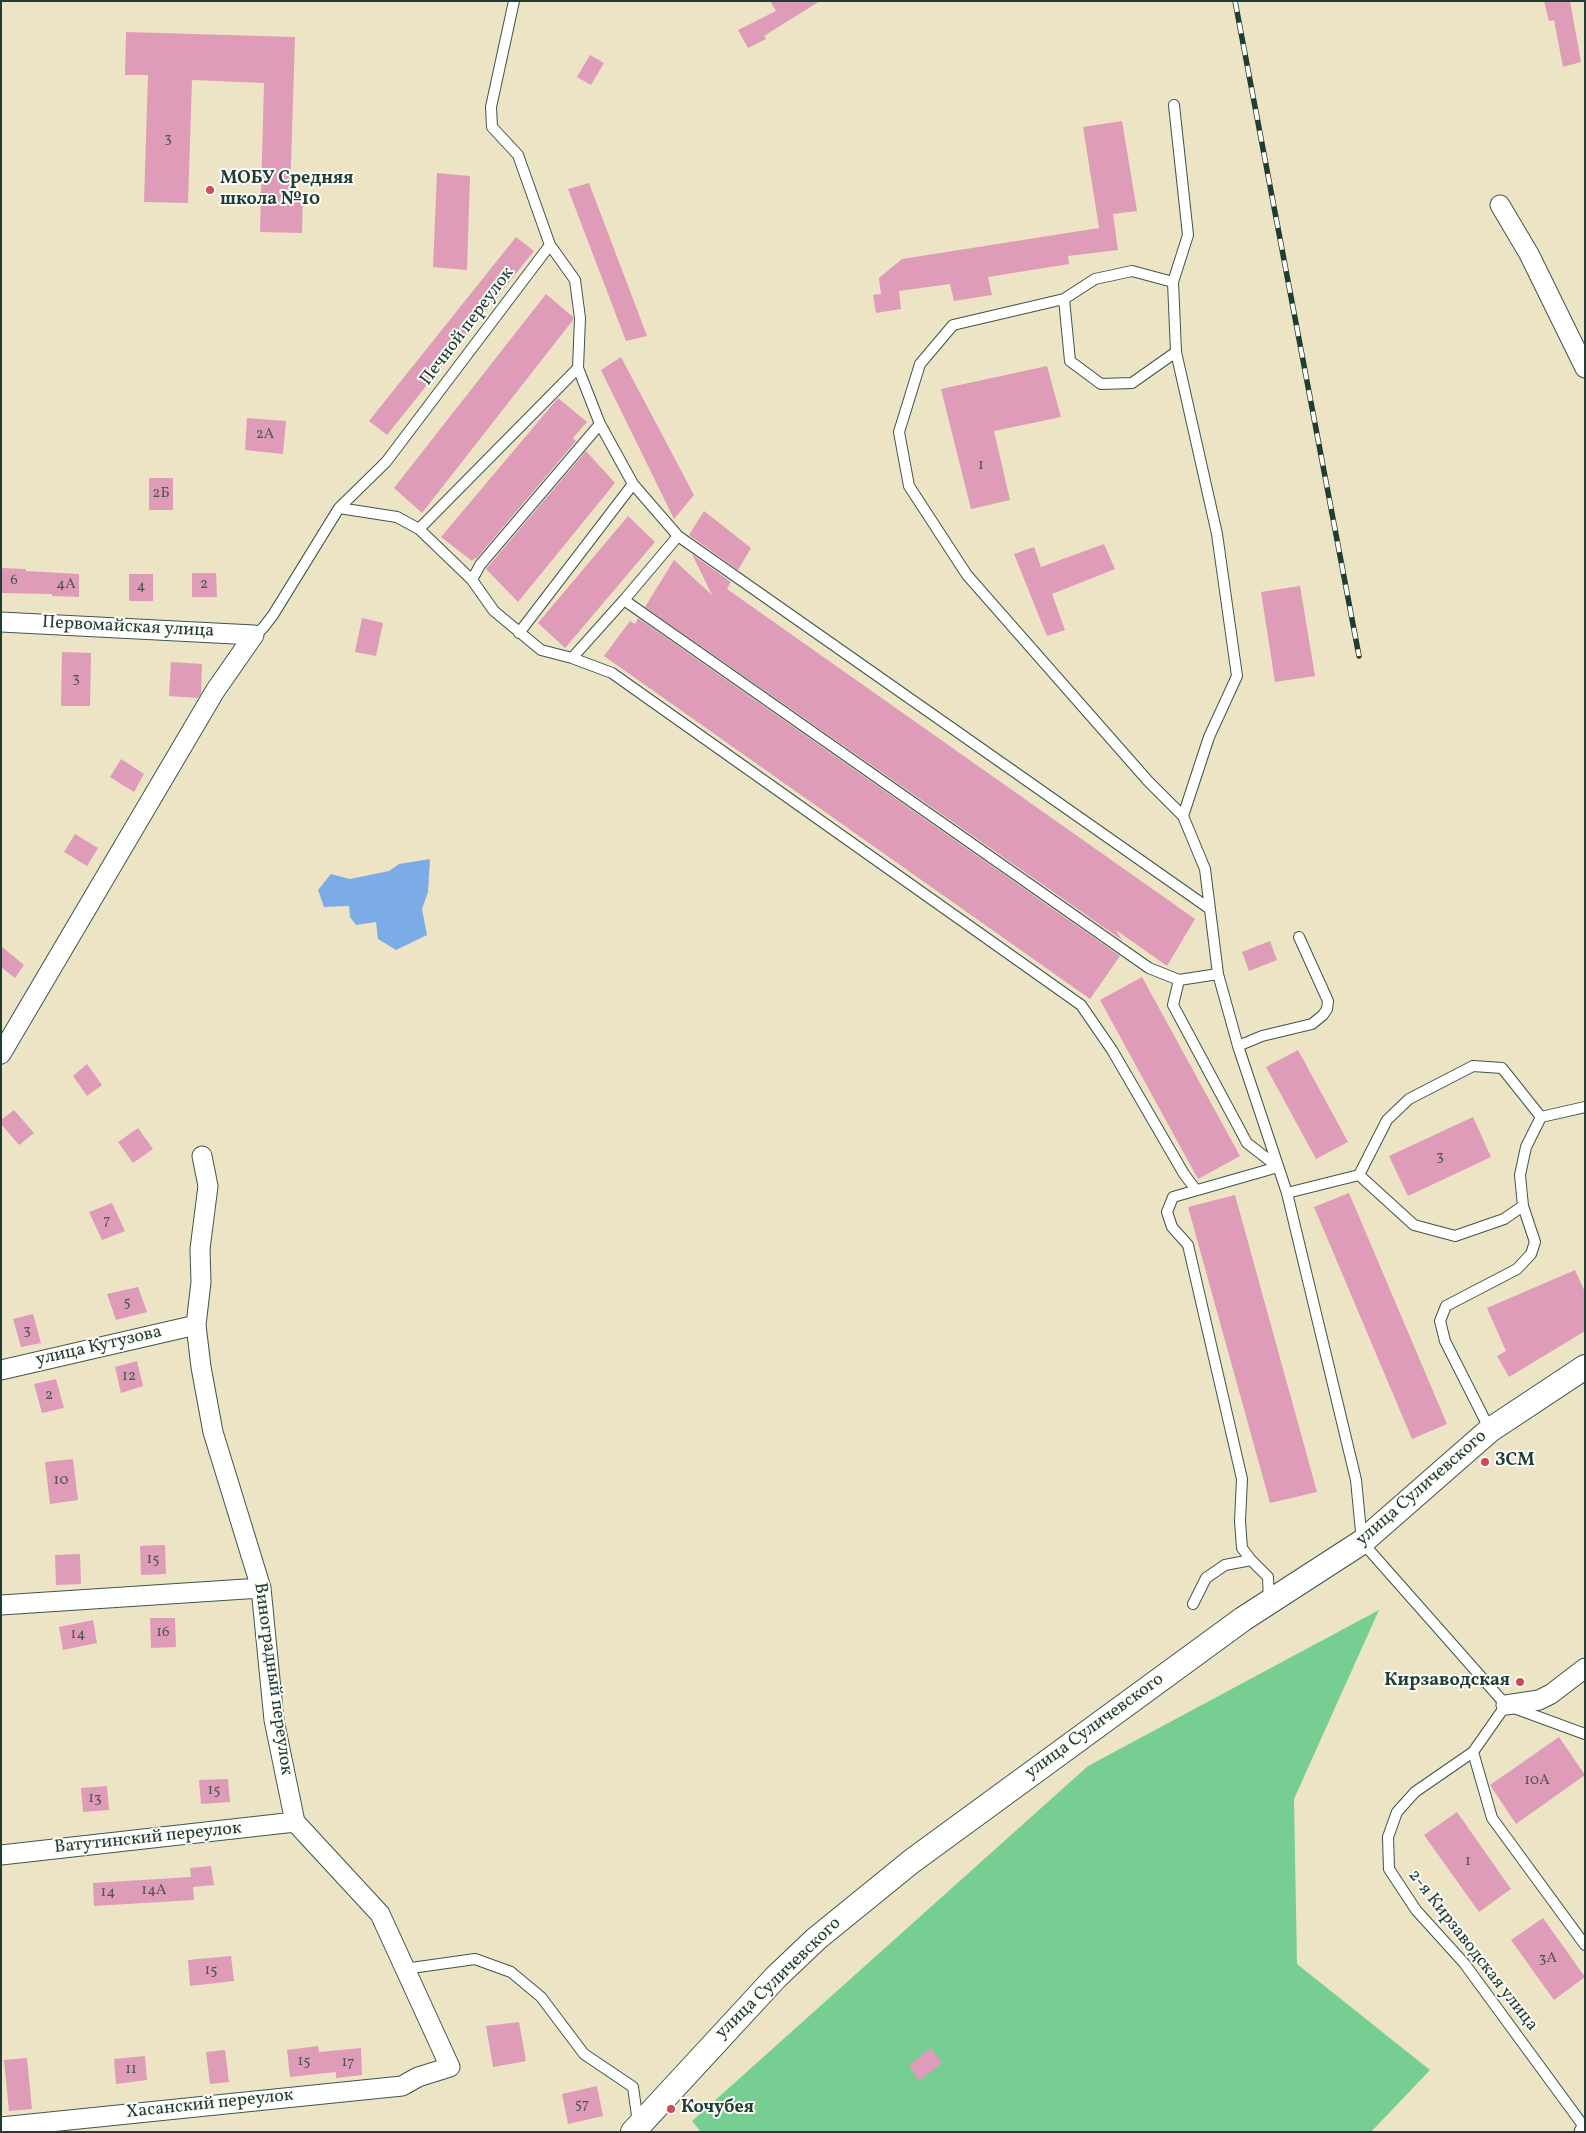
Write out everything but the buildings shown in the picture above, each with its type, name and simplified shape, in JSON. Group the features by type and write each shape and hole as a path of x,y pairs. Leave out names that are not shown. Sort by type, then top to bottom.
{"street":[{"path":"1500,206 1529,254 1585,368"},
{"name":"Первомайская улица","path":"1,622 254,635"},
{"path":"1,1054 215,691 254,635"},
{"name":"Виноградный переулок","path":"202,1156 208,1186 200,1249 202,1282 196,1325 201,1368 212,1432 261,1588 274,1720 295,1822"},
{"name":"улица Кутузова","path":"1,1370 196,1325"},
{"name":"улица Суличевского","path":"638,2130 776,1977 823,1933 912,1861 1243,1619 1362,1542 1490,1430 1585,1367"},
{"path":"1,1605 261,1588"},
{"path":"1506,1705 1538,1700 1545,1697 1585,1668"},
{"path":"295,1822 380,1914 404,1969"},
{"name":"Ватутинский переулок","path":"1,1855 295,1822"},
{"name":"Хасанский переулок","path":"1,2127 402,2086 418,2078 450,2067 404,1969"}],"lane":[{"path":"514,1 491,107 492,127 518,155 550,245 575,280 580,318 578,368 600,424 633,484 678,536 1210,908"},
{"path":"1174,105 1188,235 1173,282 1176,352 1217,534 1237,676 1209,737 1183,816"},
{"name":"Печной переулок","path":"254,635 263,628 273,615 339,508 386,462 550,245"},
{"path":"1173,282 1132,271 1095,279 1064,299 953,325 920,364 899,432 909,486 967,575 1148,781 1183,816 1205,869 1218,974 1238,1046 1287,1194 1356,1480 1362,1542 1506,1705 1585,1734"},
{"path":"1064,299 1070,361 1101,384 1132,383 1176,352"},
{"path":"419,529 578,368"},
{"path":"472,580 480,565 600,424"},
{"path":"519,632 633,484"},
{"path":"339,508 397,517 419,529 472,580 494,611 541,650 572,658 612,674 1081,1005 1112,1050 1184,1174 1196,1190"},
{"path":"572,658 678,536"},
{"path":"624,600 1149,968 1179,980 1218,974"},
{"path":"1238,1046 1262,1036 1312,1024 1327,1009 1328,1001 1299,937"},
{"path":"1179,980 1173,1005 1247,1143 1278,1167"},
{"path":"1287,1194 1359,1175 1387,1120 1409,1099 1472,1066 1502,1068 1541,1117"},
{"path":"1490,1430 1445,1341 1440,1321 1446,1306 1518,1269 1531,1254 1535,1242 1523,1206 1520,1175 1526,1147 1541,1117 1585,1106"},
{"path":"1269,1603 1268,1578 1242,1548 1240,1520 1242,1479 1188,1245 1172,1227 1167,1212 1173,1197 1278,1167"},
{"path":"1359,1175 1414,1225 1455,1236 1504,1219 1523,1206"},
{"path":"1194,1604 1206,1578 1225,1565 1251,1560"},
{"name":"2-я Кирзаводская улица","path":"1506,1705 1473,1752 1415,1792 1397,1812 1388,1837 1389,1869 1416,1910 1464,1963 1584,2130"},
{"path":"1473,1752 1492,1818 1585,1946"},
{"path":"404,1969 475,1959 511,1972 541,1997 584,2054 633,2087 638,2130"}],"green space":[{"path":"1379,1610 1294,1799 1297,1964 1430,2070 1371,2132 701,2132 692,2121 1088,1766"}],"water":[{"path":"430,859 428,892 422,909 427,935 396,950 378,939 376,922 356,925 350,917 349,906 324,907 318,890 331,874 350,879 389,871 399,864"}],"railway":[{"path":"1235,1 1359,656"}],"place":[{"name":"МОБУ Средняя школа №10","path":"210,190"},
{"name":"ЗСМ","path":"1485,1462"},
{"name":"Кирзаводская","path":"1520,1682"},
{"name":"Кочубея","path":"671,2109"}]}
